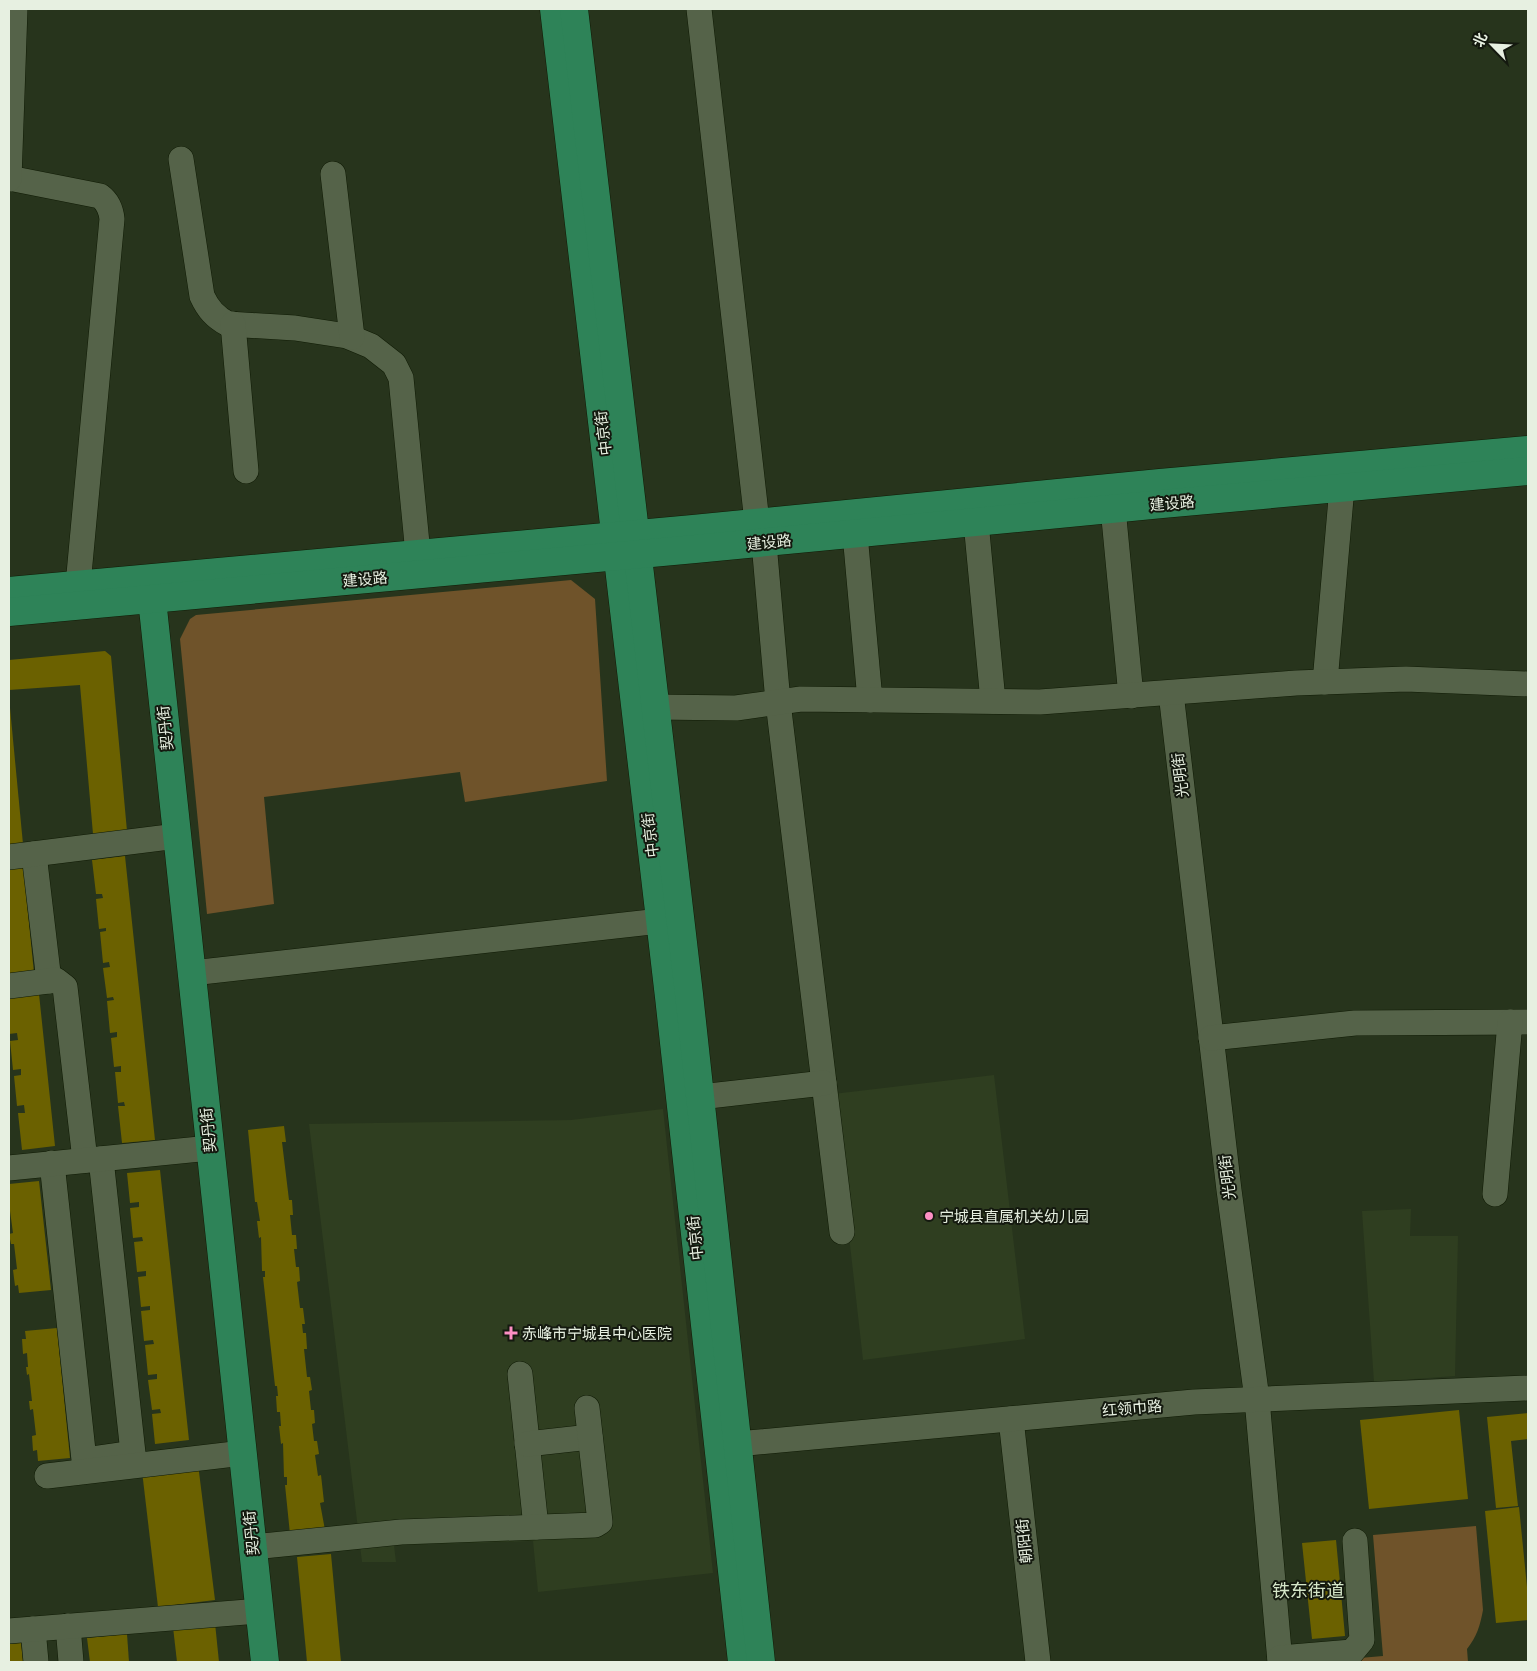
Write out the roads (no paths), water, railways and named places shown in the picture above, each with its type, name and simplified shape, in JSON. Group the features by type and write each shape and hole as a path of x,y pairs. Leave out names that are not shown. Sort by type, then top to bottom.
{"main road":[{"name":"中京街","path":"554,9 626,545 655,707 762,1662"},
{"name":"中京街","path":"574,9 660,920 742,1662"},
{"name":"建设路","path":"9,612 152,599 626,545 760,533 1151,484 1528,450"},
{"name":"建设路","path":"760,533 855,534 1528,470"},
{"name":"建设路","path":"9,591 418,554 626,545"},
{"name":"契丹街","path":"152,599 265,1662"}],"street":[{"path":"15,9 12,35 9,178 100,196 108,205 112,219 78,584"},
{"path":"700,9 778,702 842,1232"},
{"path":"181,160 202,296 211,312 228,324 295,328 352,337 371,346 394,364 401,378 418,554"},
{"path":"333,174 352,337"},
{"path":"233,324 246,471"},
{"path":"1326,682 1342,487"},
{"path":"1113,508 1131,696"},
{"path":"976,522 993,701"},
{"path":"855,534 870,700"},
{"path":"655,707 736,708 800,699 1040,702 1326,682 1406,679 1528,684"},
{"name":"光明街","path":"1171,693 1229,1190 1257,1399 1280,1660"},
{"path":"9,857 177,836"},
{"path":"34,854 49,981"},
{"path":"192,973 660,920"},
{"path":"9,986 49,981 59,982 65,987 93,1159 133,1453 84,1460 52,1164"},
{"path":"1211,1038 1355,1023 1519,1022 1495,1194"},
{"path":"700,1097 824,1083"},
{"path":"9,1168 210,1148"},
{"path":"520,1374 536,1527"},
{"name":"红领巾路","path":"737,1444 1194,1402 1528,1388"},
{"path":"253,1546 401,1532 595,1525 600,1522 587,1408"},
{"name":"朝阳街","path":"1011,1419 1038,1662"},
{"path":"527,1444 590,1437"},
{"path":"47,1476 243,1452"},
{"path":"1280,1660 1352,1652 1362,1640 1355,1541"},
{"path":"9,1631 172,1620 260,1611"},
{"path":"68,1626 71,1662"},
{"path":"33,1629 36,1662"}],"place":[{"name":"宁城县直属机关幼儿园","path":"929,1216"},
{"name":"赤峰市宁城县中心医院","path":"511,1333"}],"district":[{"name":"铁东街道","path":"1308,1591"}]}
